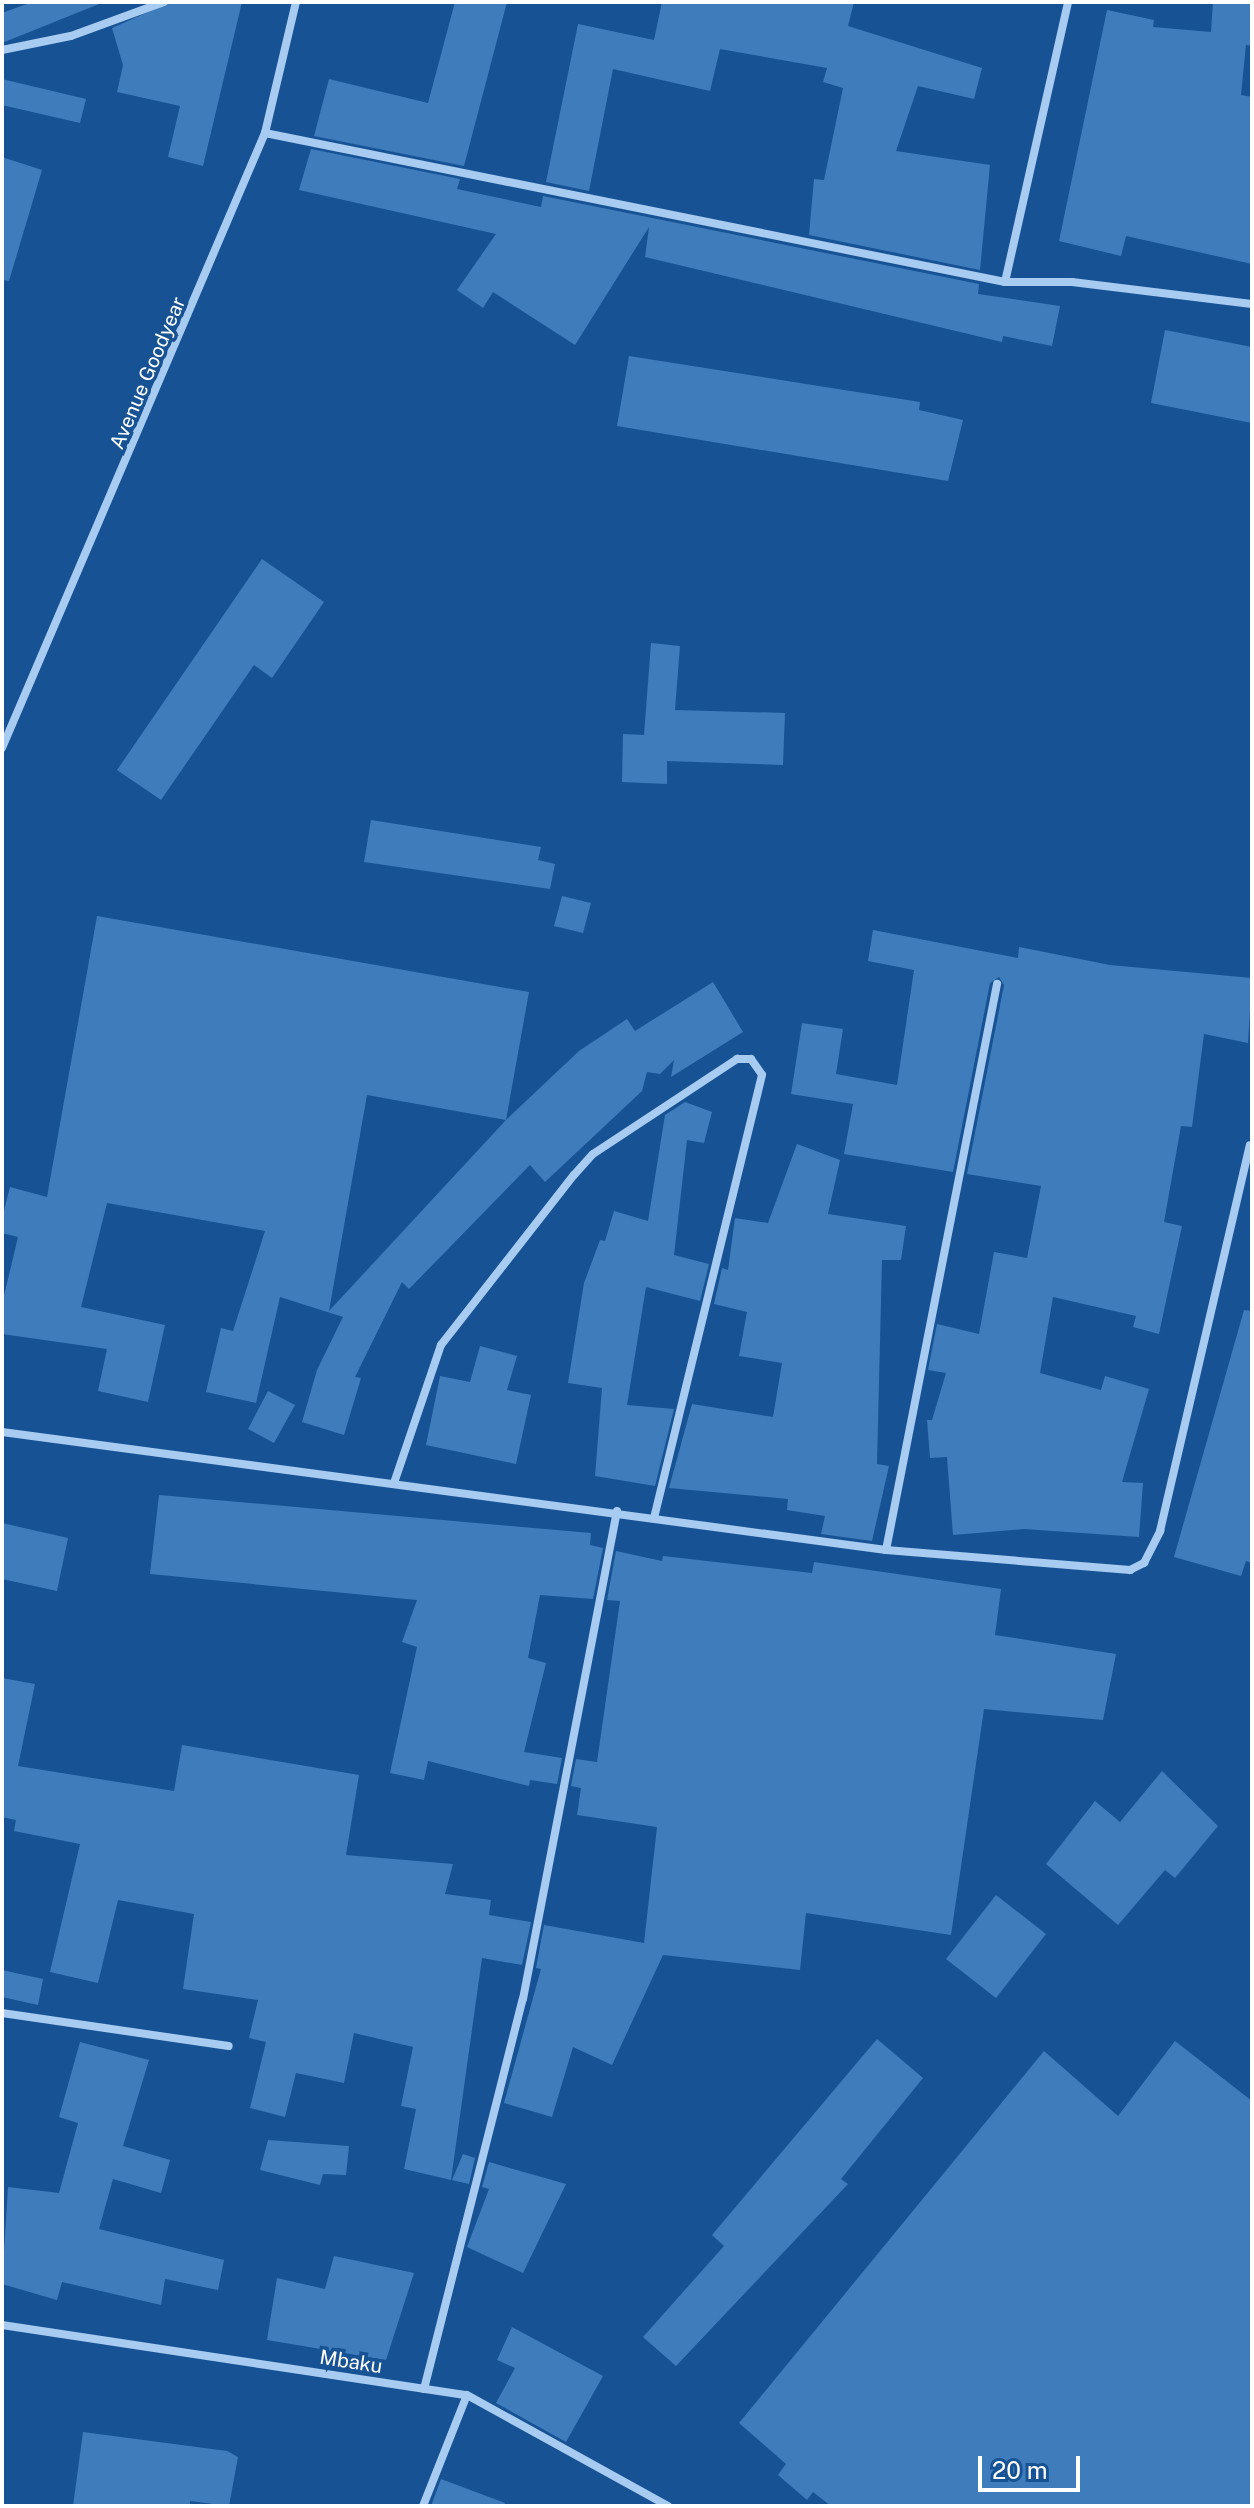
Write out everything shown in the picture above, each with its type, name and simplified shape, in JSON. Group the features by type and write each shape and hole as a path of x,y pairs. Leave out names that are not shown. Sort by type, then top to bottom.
{"street":[{"path":"2,50 71,36 164,2"},
{"name":"Avenue Goodyear","path":"2,748 265,133 296,2"},
{"path":"1005,282 1068,2"},
{"path":"265,133 1005,282 1072,282 1252,304"},
{"path":"886,1550 997,984"},
{"path":"394,1483 441,1345 574,1175 593,1154 737,1059 751,1059 762,1075 655,1515"},
{"path":"2,1432 655,1515 886,1550 1130,1570 1144,1563 1160,1531 1250,1145"},
{"path":"424,2389 523,1999 617,1511"},
{"path":"2,2013 229,2046"},
{"name":"Mbaku","path":"2,2325 467,2395 668,2506"},
{"path":"423,2506 467,2395"}],"building":[{"path":"32,2 104,2 2,43 2,13"},
{"path":"171,2 242,2 203,166 168,157 180,106 117,92 123,65 112,28"},
{"path":"455,2 507,2 464,166 314,136 329,79 428,103"},
{"path":"662,2 854,2 848,26 982,68 974,99 918,86 896,151 990,165 980,270 809,235 814,179 824,180 843,88 823,82 827,68 720,49 710,91 613,69 589,191 546,182 578,24 654,40"},
{"path":"1213,2 1252,2 1252,46 1246,45 1241,95 1252,97 1252,264 1126,236 1121,256 1059,241 1107,10 1154,20 1153,27 1211,32"},
{"path":"2,79 86,99 80,123 2,105"},
{"path":"311,149 460,179 457,189 541,207 543,196 979,284 978,294 1060,306 1052,346 1003,336 1002,342 645,257 649,227 575,345 493,292 483,308 457,290 496,234 299,190"},
{"path":"2,157 42,170 9,281 2,280"},
{"path":"1165,330 1252,347 1252,423 1151,403"},
{"path":"629,356 920,402 919,410 963,420 948,481 617,426"},
{"path":"262,559 324,602 272,678 254,665 161,800 117,770"},
{"path":"651,643 680,646 675,710 785,713 783,765 667,761 667,784 622,782 623,734 644,735"},
{"path":"371,820 541,847 538,860 555,864 550,889 364,862"},
{"path":"562,896 591,903 583,933 554,926"},
{"path":"97,916 529,992 506,1120 579,1051 627,1019 635,1031 713,982 743,1032 671,1077 674,1060 660,1074 647,1072 642,1091 545,1182 530,1165 409,1289 402,1282 355,1377 361,1378 344,1435 302,1422 317,1370 343,1317 280,1297 256,1403 206,1392 221,1328 233,1331 265,1231 107,1203 81,1307 165,1325 148,1402 98,1391 107,1349 2,1334 2,1304 18,1237 2,1233 2,1218 10,1187 47,1197","holes":["367,1095 506,1120 329,1311"]},
{"path":"873,930 1018,958 1019,947 1110,965 1252,978 1248,1043 1204,1034 1192,1127 1181,1126 1164,1222 1182,1226 1159,1334 1133,1327 1136,1316 1053,1297 1040,1373 1101,1390 1105,1376 1149,1389 1122,1482 1143,1483 1139,1537 1024,1529 953,1535 947,1457 930,1458 927,1420 932,1420 946,1373 928,1370 937,1324 979,1334 994,1252 1027,1258 1041,1186 967,1174 1004,985 999,977 990,983 953,1172 844,1154 853,1104 791,1094 802,1023 843,1029 836,1074 897,1085 914,970 868,961"},
{"path":"685,1102 712,1112 704,1143 687,1140 674,1255 709,1264 700,1301 646,1287 627,1405 674,1409 655,1486 595,1476 602,1388 568,1383 584,1283 600,1240 605,1241 614,1211 648,1221 665,1115"},
{"path":"797,1144 840,1160 828,1214 906,1226 901,1260 882,1260 877,1464 889,1466 872,1541 821,1534 825,1516 787,1510 788,1499 669,1488 692,1404 773,1417 782,1363 739,1356 747,1312 714,1304 722,1268 728,1270 735,1218 768,1223"},
{"path":"1244,1310 1252,1311 1252,1563 1246,1561 1241,1576 1174,1557"},
{"path":"480,1346 517,1356 507,1390 531,1395 516,1464 426,1445 440,1376 470,1382"},
{"path":"268,1391 295,1405 274,1443 248,1429"},
{"path":"159,1495 591,1533 590,1545 603,1548 593,1599 540,1595 528,1658 546,1663 524,1752 562,1758 557,1784 530,1780 529,1786 428,1761 424,1780 390,1773 417,1647 402,1642 417,1600 150,1574"},
{"path":"2,1523 68,1538 57,1591 2,1579"},
{"path":"616,1551 662,1561 663,1556 812,1573 814,1562 1001,1589 995,1635 1116,1654 1103,1720 984,1709 951,1935 806,1913 800,1970 663,1955 612,2065 573,2047 552,2117 504,2103 541,1969 536,1968 544,1925 644,1943 657,1827 577,1815 581,1788 571,1786 576,1759 597,1762 620,1601 607,1600"},
{"path":"2,1678 35,1684 18,1766 174,1791 182,1745 359,1775 346,1855 453,1864 445,1894 491,1900 489,1915 531,1922 522,1965 482,1958 451,2180 404,2169 416,2109 401,2106 413,2047 354,2033 344,2083 296,2073 285,2117 250,2108 266,2042 249,2038 258,2000 183,1989 194,1914 118,1900 98,1983 50,1972 80,1844 14,1831 16,1820 2,1817"},
{"path":"1162,1771 1218,1826 1175,1878 1165,1870 1118,1925 1046,1864 1095,1801 1120,1822"},
{"path":"996,1895 1046,1934 996,1998 946,1959"},
{"path":"2,1970 43,1979 38,2005 2,1997"},
{"path":"877,2039 923,2078 841,2179 848,2184 676,2366 643,2337 724,2246 712,2235"},
{"path":"1175,2041 1252,2101 1252,2506 831,2506 813,2492 807,2500 778,2475 786,2464 739,2423 1044,2051 1118,2116"},
{"path":"80,2042 149,2060 123,2146 170,2160 161,2193 113,2179 99,2229 224,2260 218,2290 165,2279 161,2305 62,2282 57,2300 2,2284 8,2187 59,2193 78,2123 59,2117"},
{"path":"268,2140 349,2146 346,2175 323,2174 320,2185 260,2170"},
{"path":"463,2154 475,2158 469,2184 452,2180"},
{"path":"489,2162 566,2184 523,2273 467,2247 489,2189 482,2187"},
{"path":"334,2256 414,2273 386,2360 267,2340 277,2278 325,2289"},
{"path":"512,2327 603,2376 566,2442 496,2403 515,2368 497,2360"},
{"path":"83,2432 227,2451 238,2457 229,2506 190,2501 190,2506 73,2506"},
{"path":"441,2479 505,2503 504,2506 431,2506"}]}
